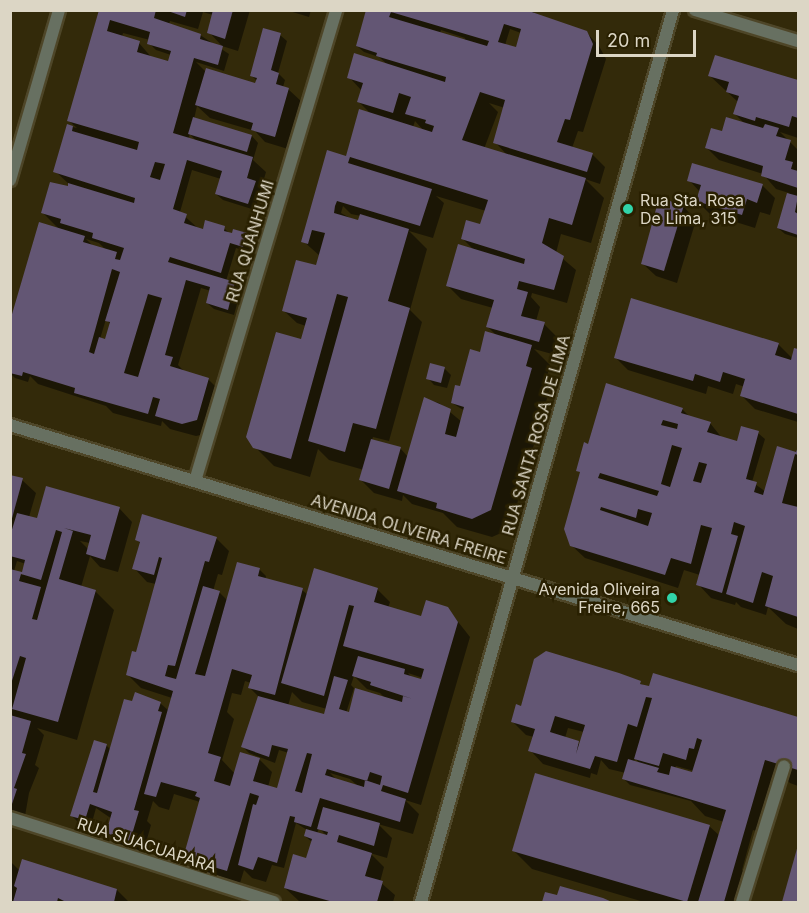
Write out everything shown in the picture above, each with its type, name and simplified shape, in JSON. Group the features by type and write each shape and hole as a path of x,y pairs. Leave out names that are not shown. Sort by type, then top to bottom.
{"street":[{"path":"10,180 59,10"},
{"name":"RUA QUANHUMI","path":"195,481 336,10"},
{"name":"RUA SANTA ROSA DE LIMA","path":"421,903 673,10"},
{"path":"695,10 798,41"},
{"name":"AVENIDA OLIVEIRA FREIRE","path":"10,425 798,665"},
{"path":"742,903 784,766"},
{"name":"RUA SUACUAPARA","path":"10,818 274,903"}],"building":[{"path":"99,10 156,10 154,18 201,34 200,39 223,46 218,65 194,58 173,133 253,157 247,178 256,181 248,204 215,194 222,171 187,160 173,209 187,214 184,223 203,229 205,220 225,226 224,231 232,233 233,229 247,233 243,247 230,243 221,273 170,257 168,262 235,282 228,310 206,303 210,287 186,280 165,355 173,357 170,366 209,378 197,420 182,424 155,416 160,399 153,397 148,414 74,393 75,388 23,372 22,376 10,373 10,321 39,222 85,236 83,242 117,252 115,259 120,260 124,248 92,238 93,233 60,223 61,219 41,213 50,182 68,186 68,183 134,203 135,198 53,172 67,124 73,126 72,131 137,150 139,142 67,121","holes":["110,20 150,32 147,44 171,51 168,61 137,52 140,41 107,31","155,162 165,164 160,180 150,177","112,269 120,272 105,321 110,322 105,339 99,337 94,354 89,352","148,294 162,298 138,377 124,373"]},
{"path":"165,10 187,10 185,17"},
{"path":"213,10 233,10 225,39 207,33"},
{"path":"366,10 526,10 587,31 593,44 570,120 565,119 557,142 593,153 587,172 493,143 505,100 480,92 462,140 586,178 572,225 549,218 542,243 564,256 554,290 519,281 517,289 528,292 521,316 545,322 539,342 486,327 494,300 446,286 458,244 524,264 525,259 461,239 466,220 480,224 488,200 350,157 348,163 432,189 420,226 337,201 335,206 334,213 358,220 360,214 409,229 388,301 410,308 376,429 353,423 345,452 308,441 348,297 337,294 291,459 253,448 246,437 276,332 301,339 307,318 282,311 296,260 316,265 325,233 312,230 308,244 301,242 327,150 346,156 359,109 432,132 434,126 425,123 426,120 405,114 411,97 399,93 393,113 357,102 363,83 347,78 354,53 445,82 446,77 376,56 377,53 356,46","holes":["391,12 489,41 487,46 389,17","504,24 521,29 516,47 498,42"]},
{"path":"263,28 281,33 271,70 279,73 276,84 289,88 275,137 251,130 253,123 195,105 206,68 255,83 257,78 250,76"},
{"path":"715,55 798,80 798,118 792,116 789,127 756,117 755,121 733,114 739,96 726,92 729,82 708,76"},
{"path":"193,117 252,135 247,152 188,134"},
{"path":"726,117 763,128 765,124 779,128 776,136 791,140 785,160 793,162 791,169 798,171 798,188 761,176 763,166 705,148 711,128 722,131"},
{"path":"692,163 763,184 757,203 747,199 742,215 696,201 701,185 687,181"},
{"path":"787,193 798,196 795,212 798,214 798,235 777,228"},
{"path":"659,198 684,205 664,271 641,264"},
{"path":"631,298 779,343 775,355 791,360 794,348 798,349 798,414 740,396 745,379 723,372 720,382 695,374 693,381 614,358"},
{"path":"485,331 532,345 526,366 532,368 491,510 472,519 436,508 437,503 397,491 424,397 451,409 445,434 456,437 464,407 451,403 455,385 460,386 470,349 480,352"},
{"path":"430,363 445,367 441,383 426,379"},
{"path":"606,383 683,408 681,413 711,422 707,432 737,441 741,426 759,431 746,479 757,482 754,492 763,495 777,446 796,452 798,447 798,455 795,454 782,503 798,507 798,617 765,606 773,576 762,572 753,603 726,594 745,526 734,522 731,534 738,536 722,593 696,585 712,528 701,525 691,564 671,558 665,575 570,546 564,529 580,472 576,471 584,442 588,444","holes":["663,420 678,424 677,429 661,425","672,445 682,448 670,487 661,484","699,462 707,464 701,483 693,481","600,473 659,491 657,496 598,478","601,507 636,518 638,509 652,513 648,526 600,510"]},
{"path":"371,439 401,447 389,489 359,480"},
{"path":"10,475 23,478 11,522 10,522"},
{"path":"46,486 120,507 105,560 86,554 91,535 64,528 73,531 59,579 96,590 58,722 12,709 26,658 20,656 10,687 10,569 22,572 25,560 10,556 10,536 17,513 37,518","holes":["56,530 62,532 37,620 32,619 41,587 19,581 21,574 41,580"]},
{"path":"142,514 217,537 209,562 205,561 175,666 168,665 165,676 176,679 203,586 220,591 195,674 205,676 237,562 260,568 258,576 303,588 275,695 248,688 252,675 232,669 208,753 221,757 214,781 230,786 240,752 260,758 253,781 277,788 288,749 272,745 269,757 241,747 258,696 324,714 334,676 348,680 339,709 349,712 355,688 402,702 403,696 413,699 370,685 371,682 352,676 358,656 405,669 404,674 421,679 424,669 343,646 354,606 349,605 324,696 281,683 314,568 378,588 374,602 421,616 426,600 448,607 458,622 408,793 383,785 381,791 406,799 400,822 320,798 311,827 294,822 295,817 290,816 277,863 258,857 253,870 238,865 253,804 256,805 259,796 250,793 227,871 183,858 200,798 195,796 197,792 161,782 156,797 144,794 173,691 126,675 132,651 136,652 162,558 159,557 154,575 132,569 140,542 135,540","holes":["307,753 312,754 302,793 295,791","327,769 365,780 364,787 325,775","370,772 382,776 380,785 367,781"]},
{"path":"546,651 619,673 649,686 653,673 798,717 798,770 765,760 724,902 698,902 726,810 622,779 628,759 659,768 657,772 669,775 671,766 692,772 702,740 697,738 694,749 689,748 686,760 663,753 659,766 634,759 652,698 646,697 637,727 628,724 617,762 595,756 590,769 528,751 535,729 511,722 516,704 521,706 534,659","holes":["555,716 585,725 576,754 579,741 550,732"]},
{"path":"135,692 161,702 158,711 162,712 134,810 139,811 130,841 106,833 112,812 90,804 85,820 70,816 94,740 107,744 93,792 97,793 124,699 132,701"},
{"path":"10,715 31,721 22,753 26,754 14,788 17,789 12,804"},
{"path":"535,773 710,825 687,902 512,851"},
{"path":"323,807 380,823 374,846 339,835 337,842 372,853 365,876 383,881 377,902 333,902 284,888 293,854 306,858 312,839 304,836 306,829 327,835 328,832 317,829"},
{"path":"798,845 798,902 782,902"},
{"path":"22,859 117,889 114,902 66,902 58,898 57,902 13,902 17,888 14,886"},
{"path":"560,886 612,902 542,902 545,892 557,895"}],"place":[{"name":"Rua Sta. Rosa De Lima, 315","path":"628,209"},
{"name":"Avenida Oliveira Freire, 665","path":"672,598"}]}
